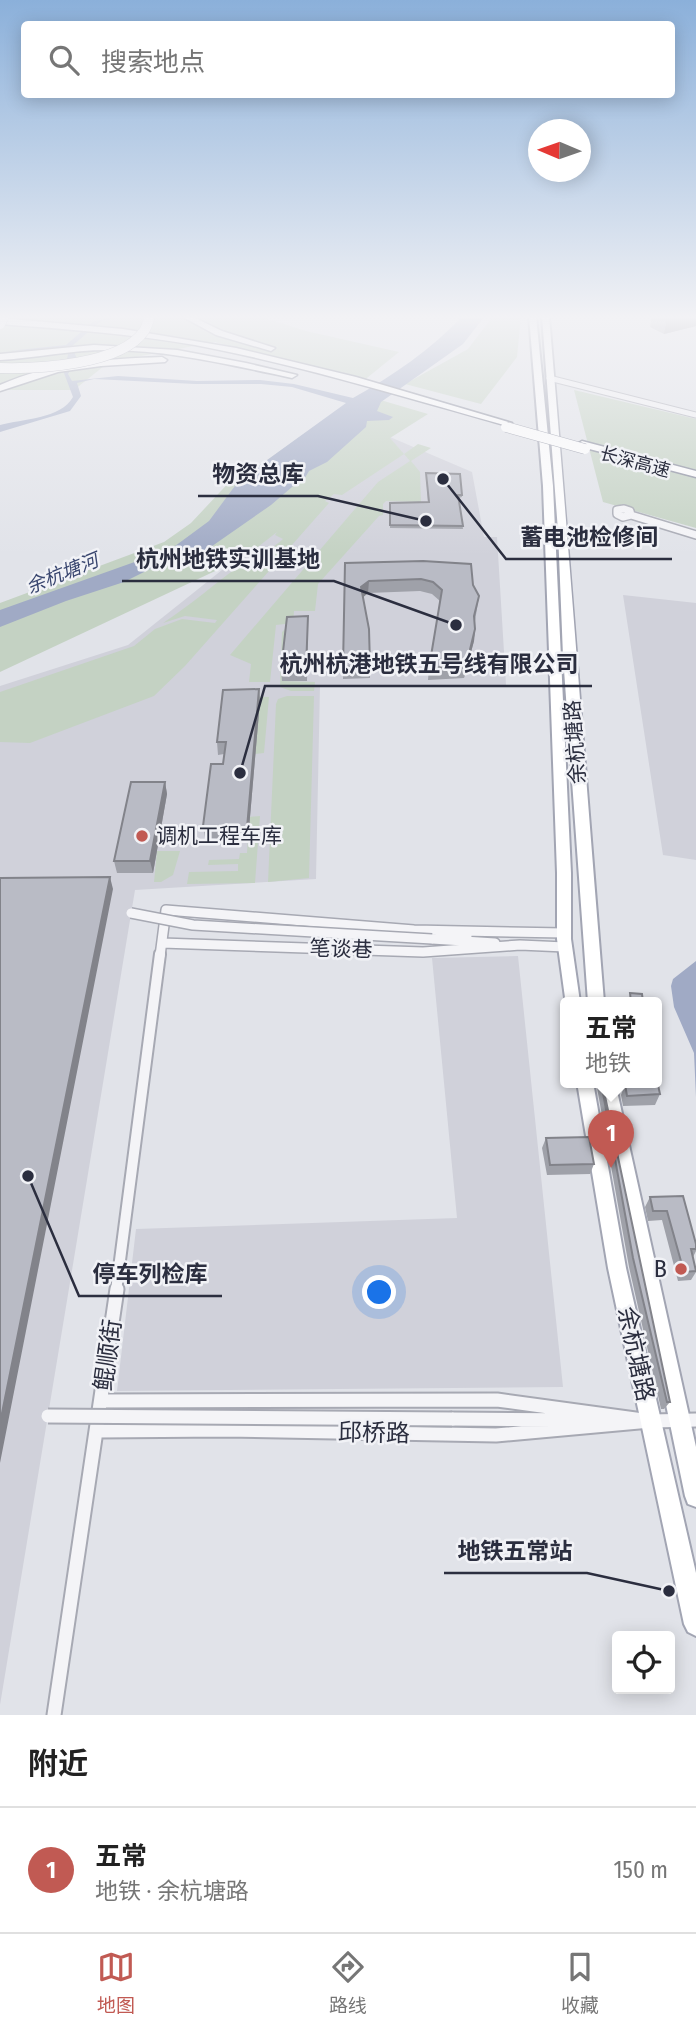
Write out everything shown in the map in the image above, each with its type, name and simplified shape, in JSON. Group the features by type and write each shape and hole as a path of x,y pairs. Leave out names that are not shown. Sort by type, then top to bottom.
{"highway":[{"path":"383,396 492,421"},
{"name":"长深高速","path":"412,396 696,479"},
{"name":"长深高速","path":"583,446 696,474"}],"main road":[{"name":"余杭塘路","path":"540,396 548,486 564,873 564,933 571,997"},
{"name":"余杭塘路","path":"551,396 563,531 570,670 596,997"},
{"name":"余杭塘路","path":"586,1088 618,1268 696,1625"},
{"name":"余杭塘路","path":"608,1088 687,1420 696,1496"}],"street":[{"path":"621,396 696,415"},
{"path":"631,515 696,535"},
{"name":"笔谈巷","path":"166,910 511,934"},
{"name":"鲲顺街","path":"54,1715 102,1401 166,910"},
{"name":"笔谈巷","path":"131,913 193,925 565,947"},
{"name":"笔谈巷","path":"432,939 564,933"},
{"name":"笔谈巷","path":"162,943 423,952 520,945"},
{"name":"邱桥路","path":"102,1401 497,1400 650,1421"},
{"name":"邱桥路","path":"48,1416 687,1420"},
{"name":"邱桥路","path":"97,1431 226,1430 496,1435 650,1421"}],"shaded area":[{"path":"390,437 472,472 484,537 497,537 506,685 320,685 316,879 135,890 0,1705 0,686 128,645 227,566 245,557"},
{"path":"623,595 696,603 696,860 663,855"},
{"path":"518,956 563,1387 117,1391 136,1229 457,1218 432,958"}],"green space":[{"path":"357,396 367,396 428,414 390,438 404,454 342,495 334,494 325,501 329,503 185,666 154,696 30,743 0,742 0,692 134,646 155,629 182,619 215,623 217,620 185,616 163,623 242,564 283,539 275,535 277,532 245,557 0,672 0,603 164,542 191,523 235,476 252,471"},
{"path":"451,396 487,396 481,404"},
{"path":"576,396 599,396 696,419 696,528 603,502"},
{"path":"418,444 431,448 411,461 420,472 421,502 386,501 383,504 383,515 379,516 318,584 315,611 294,611 293,623 276,625 270,682 249,682 251,664 230,655 378,482 410,461 404,454"},
{"path":"285,629 282,681 315,682 314,691 291,691 280,687 282,632"},
{"path":"240,696 269,697 264,753 255,754 259,701"},
{"path":"287,696 314,696 309,878 268,882 276,704 278,699"},
{"path":"260,816 255,883 187,884 189,872 238,871 238,864 208,865 209,860 239,859 240,853 247,853 249,817"},
{"path":"157,851 180,851 173,875 161,882 154,882"}],"water":[{"path":"81,396 70,411 0,432 0,425 50,414 60,410 73,397"},
{"path":"322,396 389,396 381,402 377,411 393,417 389,420 367,421 366,427 327,462 309,471 303,481 299,481 271,505 205,551 150,569 124,582 0,627 0,610 171,549 209,521 243,475 346,403"},
{"path":"696,961 696,1097 694,1053 674,1007 671,986 673,979"}],"building":[{"path":"426,473 460,474 462,495 458,495 463,526 390,525 390,503 429,502"},
{"path":"423,561 471,564 473,585 479,596 466,666 429,668 442,590 433,582 421,579 369,581 361,587 369,629 370,666 343,667 345,563"},
{"path":"308,616 306,669 281,669 287,617"},
{"path":"259,689 247,828 203,826 211,764 223,764 226,742 217,742 223,690"},
{"name":"调机工程车库","path":"131,782 165,782 150,861 114,861"},
{"path":"110,877 0,1423 0,878"},
{"path":"630,993 642,994 642,997 630,997"},
{"path":"602,1088 670,1402 667,1402 633,1258"},
{"path":"626,1088 659,1088 660,1094 627,1096"},
{"path":"589,1137 594,1164 550,1165 546,1138"},
{"path":"683,1196 696,1244 696,1249 691,1249 696,1271 684,1272 667,1211 653,1211 650,1197"}],"place":[{"name":"蓄电池检修间","path":"443,479"},
{"name":"物资总库","path":"426,521"},
{"name":"杭州地铁实训基地","path":"456,625"},
{"name":"杭州杭港地铁五号线有限公司","path":"240,773"},
{"name":"调机工程车库","path":"142,836"},
{"name":"五常","path":"611,1168"},
{"name":"停车列检库","path":"28,1176"},
{"name":"B","path":"681,1269"},
{"name":"地铁五常站","path":"669,1591"}],"water label":[{"name":"余杭塘河","path":"62,573"}]}
